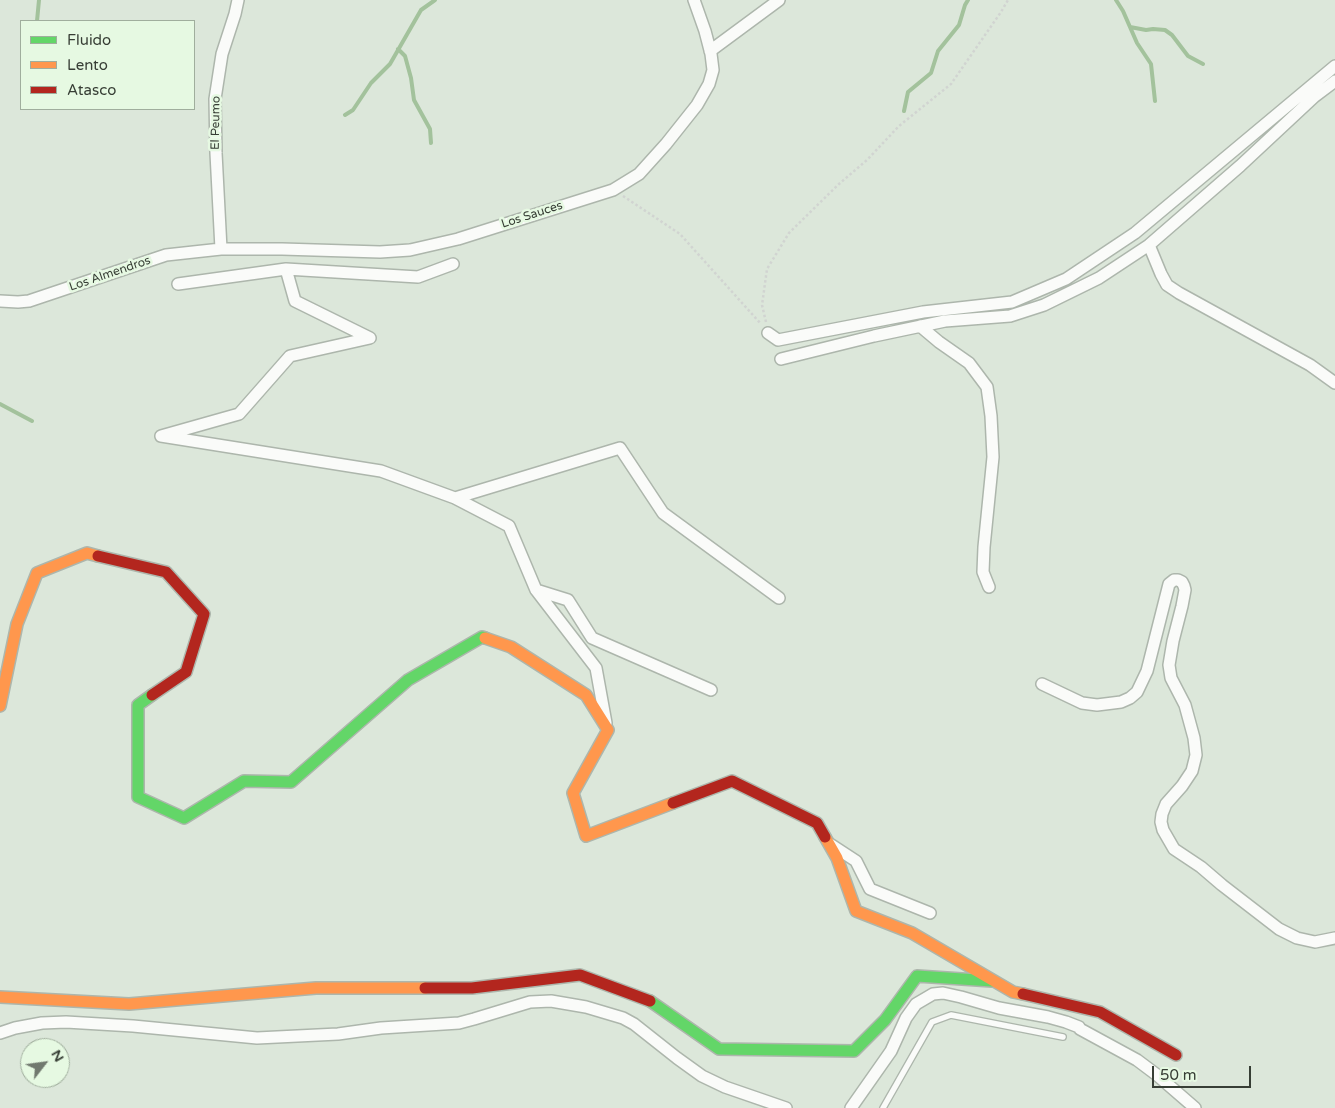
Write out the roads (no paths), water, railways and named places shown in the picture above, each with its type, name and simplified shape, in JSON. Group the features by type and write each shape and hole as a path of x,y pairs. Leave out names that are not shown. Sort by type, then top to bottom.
{"street":[{"name":"El Peumo","path":"221,249 215,99 222,54 238,0"},
{"name":"Los Sauces","path":"221,249 282,248 380,252 410,250 458,239 613,190 639,174 697,105 709,84 713,70 710,51 694,0"},
{"path":"710,51 779,0"},
{"path":"768,333 778,340 922,312 1012,302 1066,279 1135,233 1335,66"},
{"path":"781,359 944,321 1010,316 1044,305 1099,278 1149,246 1240,166 1314,97 1335,81"},
{"path":"1149,246 1161,274 1167,284 1173,289 1310,365 1335,383"},
{"name":"Los Almendros","path":"0,301 28,301 166,255 221,249"},
{"path":"178,284 286,269 418,277 453,264"},
{"path":"286,269 295,301 370,338 290,356 239,414 161,436 381,471 455,498 509,526 536,590 596,668 608,730 573,793 586,836 732,781 817,824 837,858 856,911 912,933 1013,992 1100,1012 1176,1055"},
{"path":"920,326 939,342 969,362 987,386 993,457 984,547 984,572 989,587"},
{"path":"455,498 620,448 663,513 778,598"},
{"path":"0,706 17,624 37,573 87,553 166,572 204,614 186,672 138,705 138,797 184,818 244,781 291,782 408,680 482,637 511,647 586,695 608,730"},
{"path":"1042,684 1082,702 1097,705 1121,702 1130,698 1136,692 1147,671 1170,584 1174,580 1182,582 1185,590 1169,665 1171,678 1185,705 1194,738 1196,755 1192,772 1166,804 1161,822 1163,830 1174,848 1278,928 1297,938 1314,942 1335,938"},
{"path":"536,590 568,600 592,638 711,690"},
{"path":"828,843 856,861 870,888 930,913"},
{"path":"0,997 129,1004 316,988 472,988 580,975 648,1000 719,1049 854,1051 886,1020 917,976 995,981"},
{"path":"851,1108 891,1051 906,1018 916,1004 933,994 944,993 999,1008 1066,1022 1080,1028 1137,1060 1195,1108"},
{"path":"0,1032 42,1023 66,1022 134,1026 257,1038 330,1035 381,1028 459,1023 530,1002 551,1001 586,1007 623,1018 634,1024 702,1076 724,1087 786,1108"}],"lane":[{"path":"883,1108 932,1022 951,1015 1063,1037"}],"waterway":[{"path":"37,20 39,0"},
{"path":"345,115 353,110 371,83 390,64 421,10 435,0"},
{"path":"904,111 908,92 931,73 938,51 959,25 968,0"},
{"path":"1116,0 1137,43 1151,64 1155,101"},
{"path":"1130,27 1146,30 1165,30 1172,35 1188,56 1203,64"},
{"path":"398,49 405,56 414,100 430,129 431,143"},
{"path":"0,404 32,421"}]}
